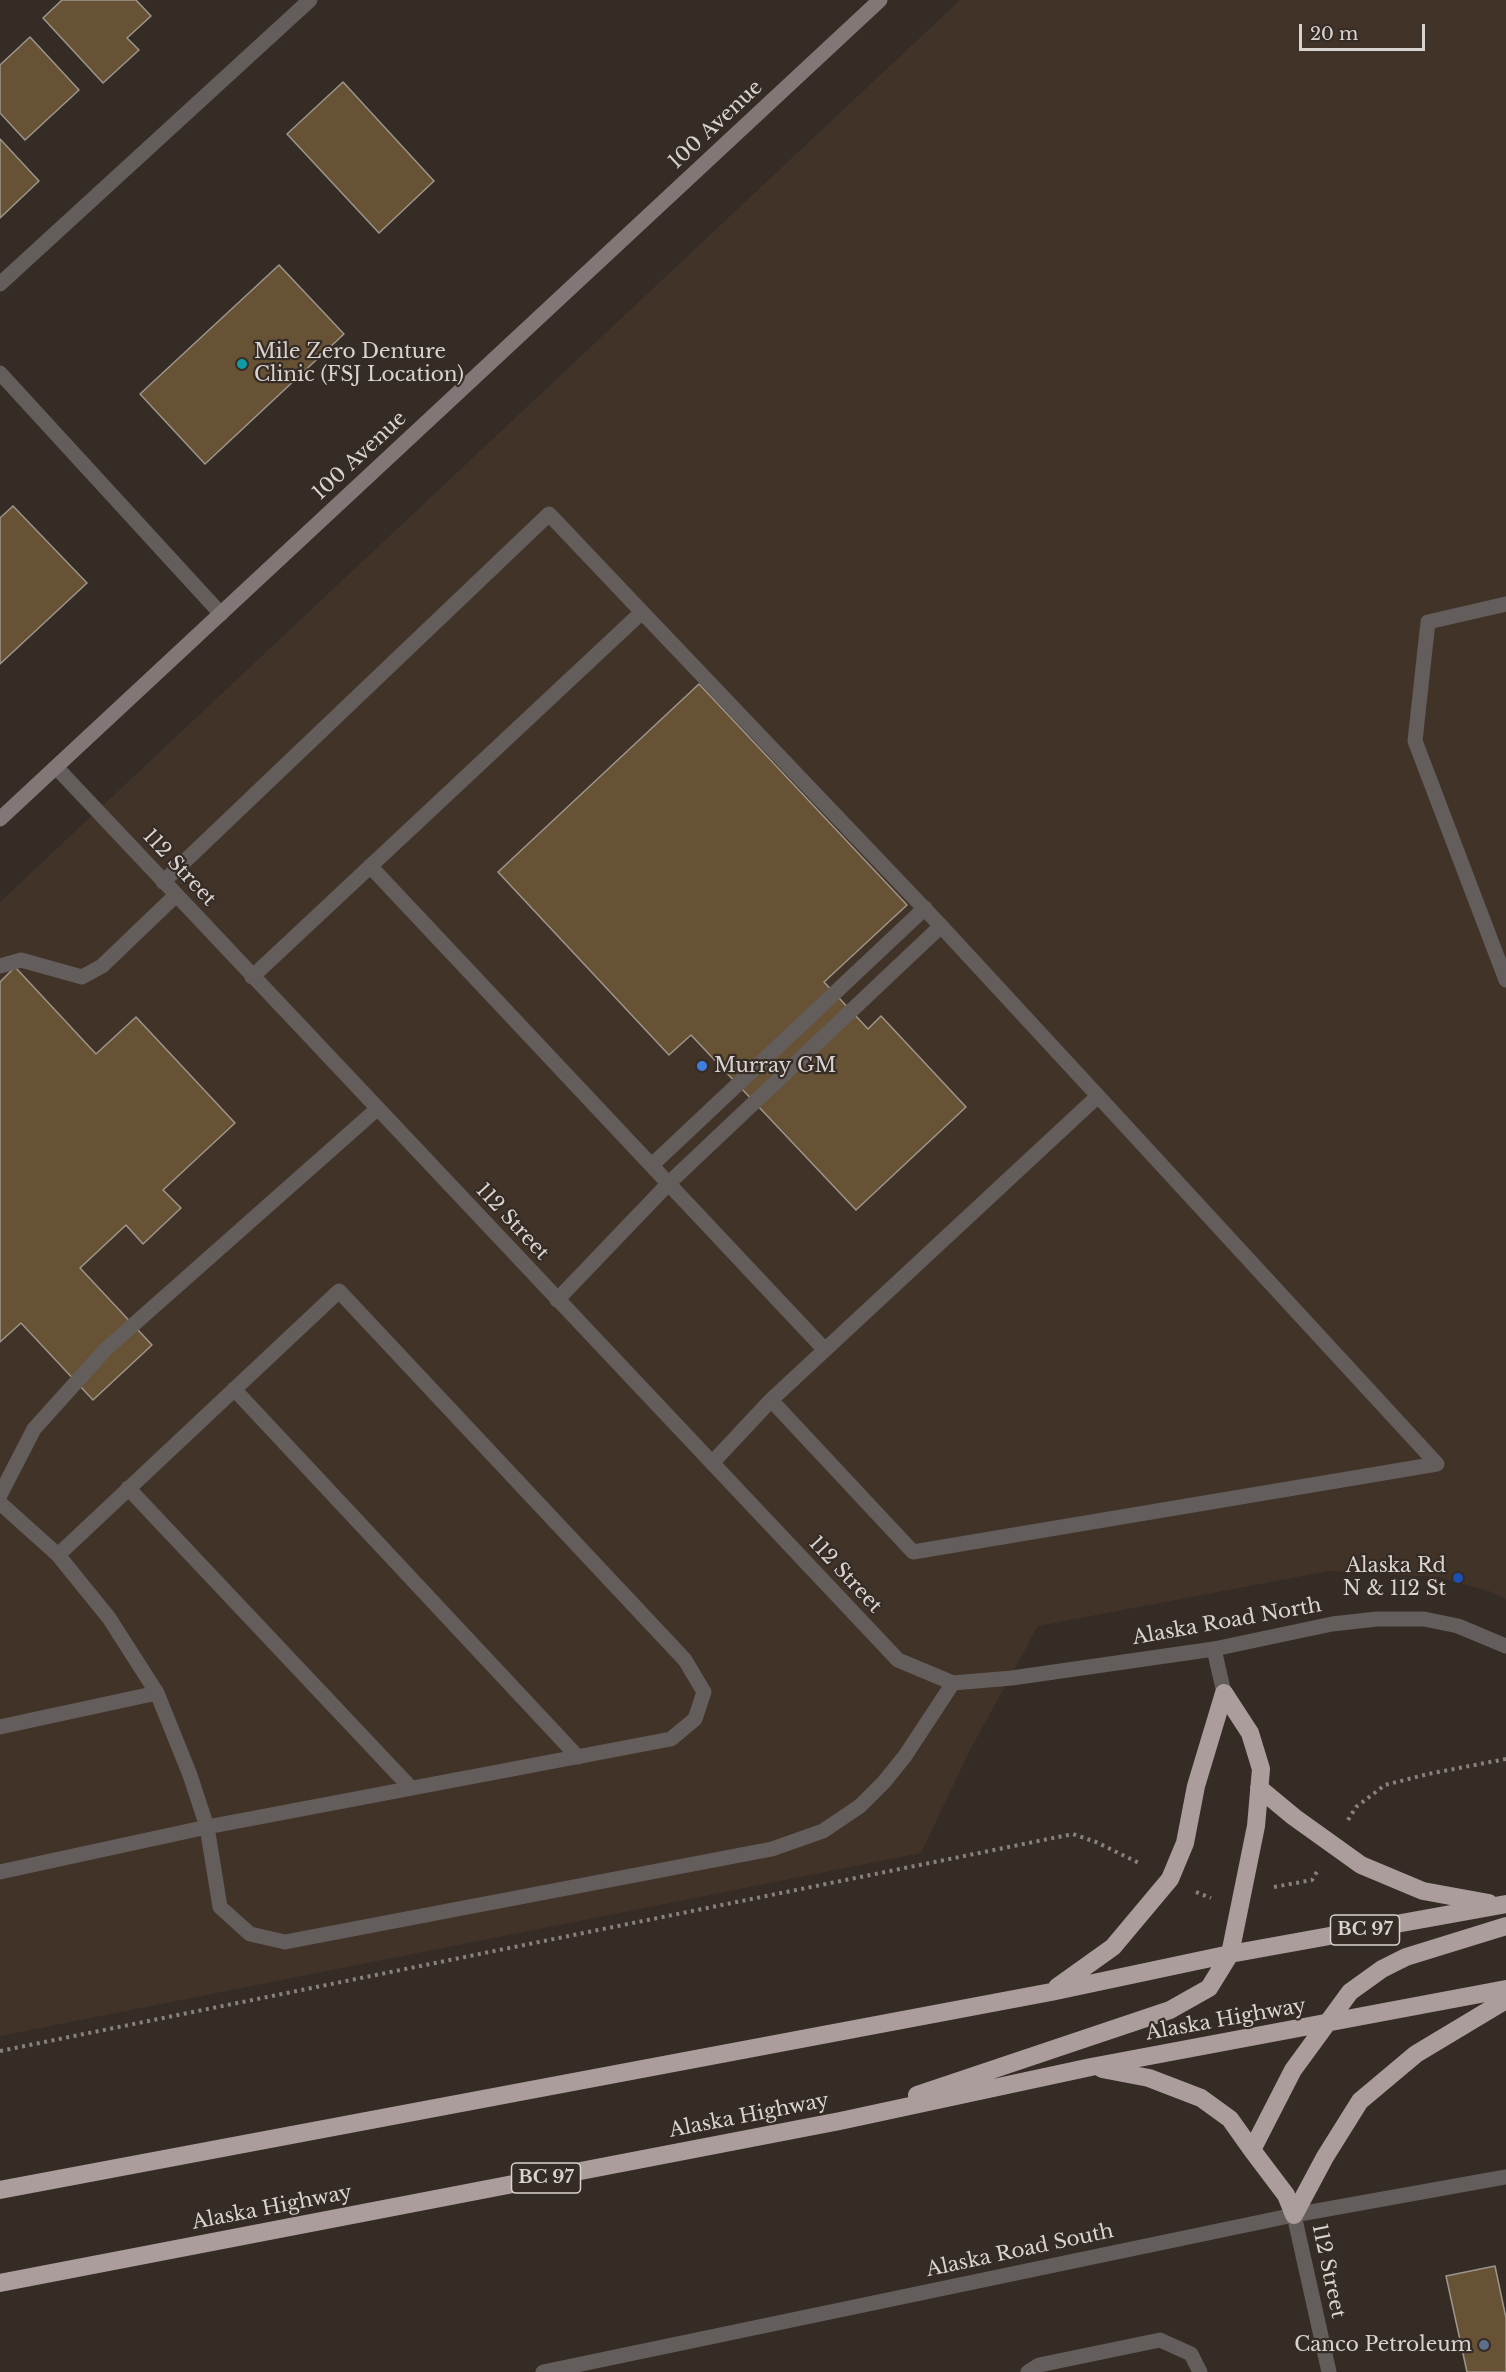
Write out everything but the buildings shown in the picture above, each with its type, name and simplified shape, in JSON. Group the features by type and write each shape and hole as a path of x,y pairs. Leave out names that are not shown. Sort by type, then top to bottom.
{"highway":[{"path":"840,2121 1170,2010 1209,1988 1230,1954 1256,1826 1261,1769 1250,1733 1224,1693"},
{"path":"1051,1992 1113,1947 1170,1879 1185,1843 1196,1786 1224,1693"},
{"path":"1259,1788 1294,1817 1361,1865 1423,1891 1503,1905"},
{"name":"BC 97","path":"0,2190 1051,1992 1230,1954 1503,1905"},
{"path":"1252,2150 1293,2070 1350,1992 1382,1969 1406,1958 1506,1926"},
{"name":"Alaska Highway","path":"0,2283 840,2121 1091,2067 1506,1989"},
{"path":"1294,2215 1325,2157 1360,2101 1416,2054 1506,2000"},
{"path":"1091,2067 1149,2078 1201,2098 1230,2119 1286,2195 1294,2215"}],"main road":[{"name":"100 Avenue","path":"0,819 880,0"}],"street":[{"path":"0,284 310,0"},
{"path":"0,374 221,614"},
{"path":"163,882 549,514 942,926 1437,1464 913,1552 771,1400"},
{"path":"1506,604 1428,622 1415,741 1506,980"},
{"path":"252,977 642,612"},
{"name":"112 Street","path":"56,767 898,1660 952,1683"},
{"path":"370,866 825,1350"},
{"path":"0,966 21,960 82,977 102,966 176,896"},
{"path":"652,1165 925,908"},
{"path":"557,1300 669,1183 942,926"},
{"path":"712,1463 771,1400 1098,1096"},
{"path":"0,1495 34,1429 106,1349 376,1109"},
{"path":"0,1872 207,1827 671,1739 695,1719 704,1692 685,1660 339,1291 58,1555"},
{"path":"234,1389 578,1757"},
{"path":"128,1488 411,1788"},
{"path":"0,1503 58,1555 109,1618 157,1692 190,1775 207,1827 220,1907 250,1934 285,1942 772,1849 823,1831 860,1806 884,1782 905,1756 952,1683"},
{"name":"Alaska Road North","path":"952,1683 1012,1678 1214,1649 1332,1624 1377,1619 1424,1619 1458,1626 1506,1646"},
{"path":"1214,1649 1224,1693"},
{"path":"0,1727 157,1692"},
{"name":"Alaska Road South","path":"543,2372 1294,2215 1506,2177"},
{"name":"112 Street","path":"1294,2215 1329,2372"},
{"path":"1028,2372 1039,2365 1160,2340 1191,2354 1200,2372"}],"path":[{"path":"0,2051 1073,1834 1096,1842 1209,1898 1312,1880 1356,1807 1385,1785 1506,1759"}],"shaded area":[{"path":"960,0 1506,0 1506,1599 1489,1591 1437,1577 1329,1571 1038,1626 969,1752 921,1853 0,2036 0,902"}],"place":[{"name":"Mile Zero Denture Clinic (FSJ Location)","path":"242,364"},
{"name":"Murray GM","path":"702,1066"},
{"name":"Alaska Rd N & 112 St","path":"1458,1578"},
{"name":"Canco Petroleum","path":"1484,2345"}]}
